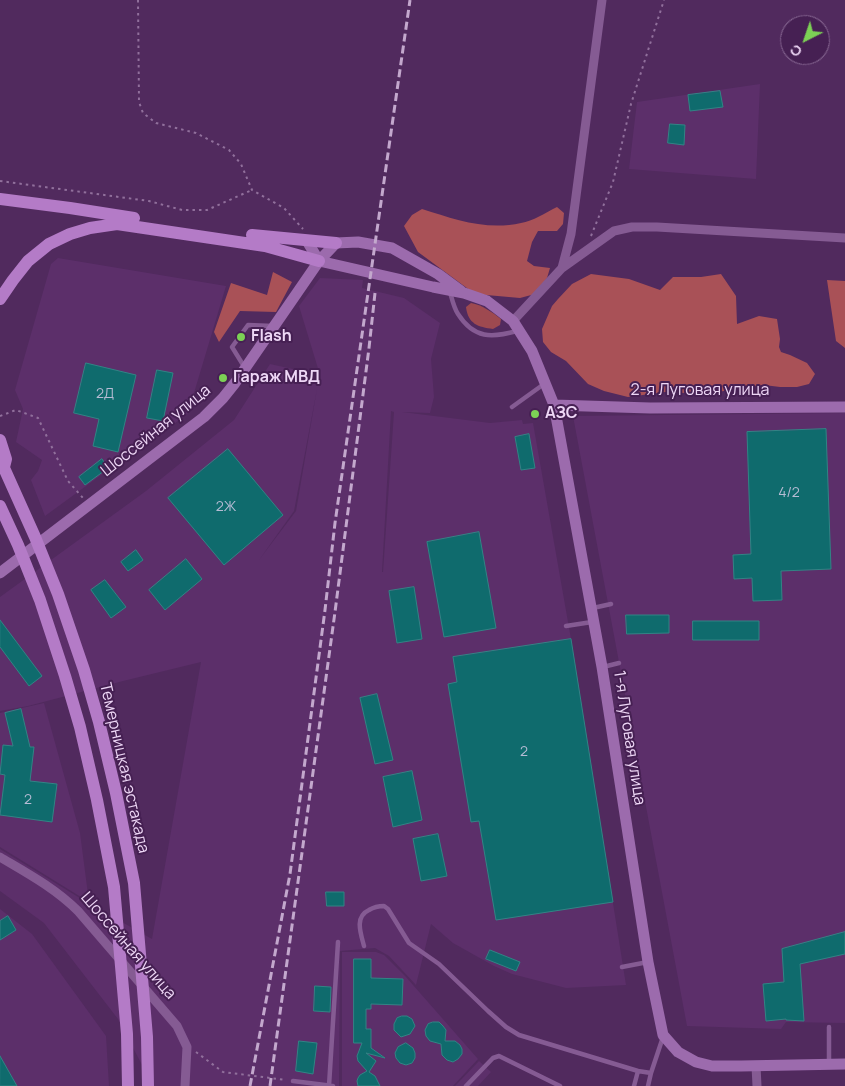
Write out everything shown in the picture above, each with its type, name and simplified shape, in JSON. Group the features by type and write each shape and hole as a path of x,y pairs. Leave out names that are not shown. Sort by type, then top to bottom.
{"main road":[{"path":"0,199 80,209 263,237 336,243 358,242 392,248 438,274 464,293"},
{"path":"0,299 28,261 49,244 70,234 90,228 117,224 265,246 319,261 464,293"},
{"path":"311,241 319,261"},
{"name":"Шоссейная улица","path":"2,570 204,418 223,398 319,261 336,243"},
{"name":"1-я Луговая улица","path":"464,293 487,301 516,326 532,351 554,405 592,609 648,962 663,1035"},
{"name":"2-я Луговая улица","path":"554,405 650,408 845,407"},
{"name":"Темерницкая эстакада","path":"0,440 6,460 3,466 36,537 84,670 116,793 134,883 147,1036 148,1086"},
{"name":"Темерницкая эстакада","path":"0,506 40,600 80,727 97,800 114,887 128,1034 128,1086"},
{"path":"663,1035 678,1052 696,1062 712,1066 845,1064"}],"street":[{"path":"562,268 571,234 602,0"},
{"path":"516,326 562,268 614,231 632,227 657,227 845,238"},
{"name":"Шоссейная улица","path":"0,857 56,891 72,905 177,1026 187,1047 185,1086"},
{"path":"756,1066 757,1086"}],"lane":[{"path":"449,290 458,314 471,329 487,336 501,335 516,326"},
{"path":"245,368 232,347 248,325 274,326"},
{"path":"512,407 545,383"},
{"path":"592,609 611,604"},
{"path":"566,626 594,622"},
{"path":"602,667 619,663"},
{"path":"364,946 360,929 362,916 364,912 378,906 384,906 410,943 439,964 506,1027 519,1035 638,1071 651,1073"},
{"path":"292,1081 309,1085 331,1086 338,942"},
{"path":"622,967 648,962"},
{"path":"829,1027 829,1065"},
{"path":"648,1086 663,1035"},
{"path":"466,1086 493,1058 499,1056 560,1086"},
{"path":"634,1086 638,1071"}],"path":[{"path":"138,0 139,102 143,113 156,123 196,133 229,150 241,164 252,190 284,208 311,241"},
{"path":"591,236 613,182 631,104 664,0"},
{"path":"0,182 149,201 182,210 207,210 252,190"},
{"path":"0,416 16,410 38,418 68,481 89,505"},
{"path":"187,1047 223,1072 292,1081"}],"shaded area":[{"path":"760,84 756,179 629,169 637,102"},
{"path":"557,207 564,213 563,224 557,231 538,231 532,242 527,261 534,266 550,268 547,278 535,294 520,298 475,294 418,252 404,226 412,215 422,209 470,223 495,226 526,222"},
{"path":"58,258 226,286 188,413 124,463 123,459 45,516 31,480 38,471 42,460 16,442 23,409 15,390 51,264"},
{"path":"273,272 292,282 276,312 240,311 219,342 214,332 231,283 267,295"},
{"path":"591,274 629,279 660,290 673,277 701,277 721,274 736,296 737,324 759,316 777,319 781,352 807,363 815,374 809,384 797,387 764,385 704,394 665,392 628,397 604,391 588,384 566,361 551,352 543,342 542,329 552,306 558,299 572,284"},
{"path":"320,278 363,280 362,288 404,298 440,323 431,359 434,397 430,413 402,412 490,423 522,420 523,424 533,423 571,639 626,985 566,988 512,974 453,943 431,924 416,985 389,956 375,948 340,951 339,1086 153,1086 118,1019 44,923 0,891 0,849 83,900 152,939 201,662 28,706 0,711 0,597 146,491 234,420 270,364 320,375 299,306","holes":["317,389 296,511 259,560 294,511","391,411 394,412 382,572"]},
{"path":"827,280 845,281 845,348 836,341"},
{"path":"471,303 483,307 498,316 501,319 500,325 493,329 483,327 471,321 466,307"},
{"path":"845,413 845,1023 786,1022 781,1029 687,1026 573,416"},
{"path":"44,703 80,833 89,902 0,847 0,713"},
{"path":"0,909 32,934 106,1036 109,1086 0,1086"},
{"path":"342,952 376,952 384,955 406,977 478,1059 453,1086 342,1086"},
{"path":"479,1061 491,1072 478,1086 455,1086"}],"building":[{"path":"720,91 723,107 690,111 688,95"},
{"path":"670,124 685,125 684,145 668,143"},
{"path":"86,363 136,375 118,452 93,446 99,419 74,413"},
{"path":"157,370 173,373 163,421 147,418"},
{"path":"826,429 831,569 781,571 782,600 753,601 752,578 734,579 733,555 751,554 747,432"},
{"path":"529,434 535,468 521,470 515,437"},
{"path":"228,449 283,515 224,565 168,498"},
{"path":"102,459 108,468 85,485 79,477"},
{"path":"479,532 496,628 444,637 427,542"},
{"path":"136,550 143,560 128,571 121,562"},
{"path":"186,559 202,579 165,610 149,590"},
{"path":"105,580 126,607 111,618 91,590"},
{"path":"414,587 422,639 397,643 389,591"},
{"path":"626,615 669,615 669,633 627,634"},
{"path":"0,620 42,676 29,686 0,647"},
{"path":"693,621 759,621 759,640 693,640"},
{"path":"571,639 613,902 496,920 479,821 471,822 448,684 457,682 453,657"},
{"path":"377,694 393,760 375,764 360,698"},
{"path":"21,709 30,747 34,747 30,781 57,784 52,822 0,815 5,775 0,774 3,745 13,746 5,713"},
{"path":"412,771 422,820 393,827 383,777"},
{"path":"438,834 447,876 421,881 413,839"},
{"path":"326,892 344,892 344,906 327,906"},
{"path":"8,916 16,930 0,940 0,921"},
{"path":"845,932 845,954 800,964 804,1021 786,1019 766,1021 763,984 784,982 782,949"},
{"path":"490,950 520,962 516,971 486,959"},
{"path":"354,959 371,959 371,978 403,979 402,1005 371,1004 371,1009 366,1009 366,1029 371,1029 371,1048 385,1058 366,1053 376,1061 369,1072 375,1076 380,1086 358,1086 358,1078 367,1071 358,1061 357,1056 362,1043 354,1043"},
{"path":"315,986 331,987 330,1012 314,1011"},
{"path":"402,1016 412,1019 415,1026 410,1034 401,1037 394,1030 394,1024 397,1018"},
{"path":"439,1022 446,1030 445,1041 455,1041 462,1049 462,1054 453,1062 447,1060 442,1055 441,1044 430,1041 426,1036 425,1030 428,1024"},
{"path":"299,1041 317,1043 313,1074 296,1071"},
{"path":"406,1043 413,1048 415,1058 412,1063 406,1065 400,1063 395,1053 398,1047"},
{"path":"0,1056 17,1086 0,1086"}],"railway":[{"path":"250,1086 290,874 335,523 410,0"},
{"path":"270,1086 335,612 375,293"}],"place":[{"name":"Flash","path":"241,337"},
{"name":"Гараж МВД","path":"223,378"},
{"name":"АЗС","path":"535,414"}]}
